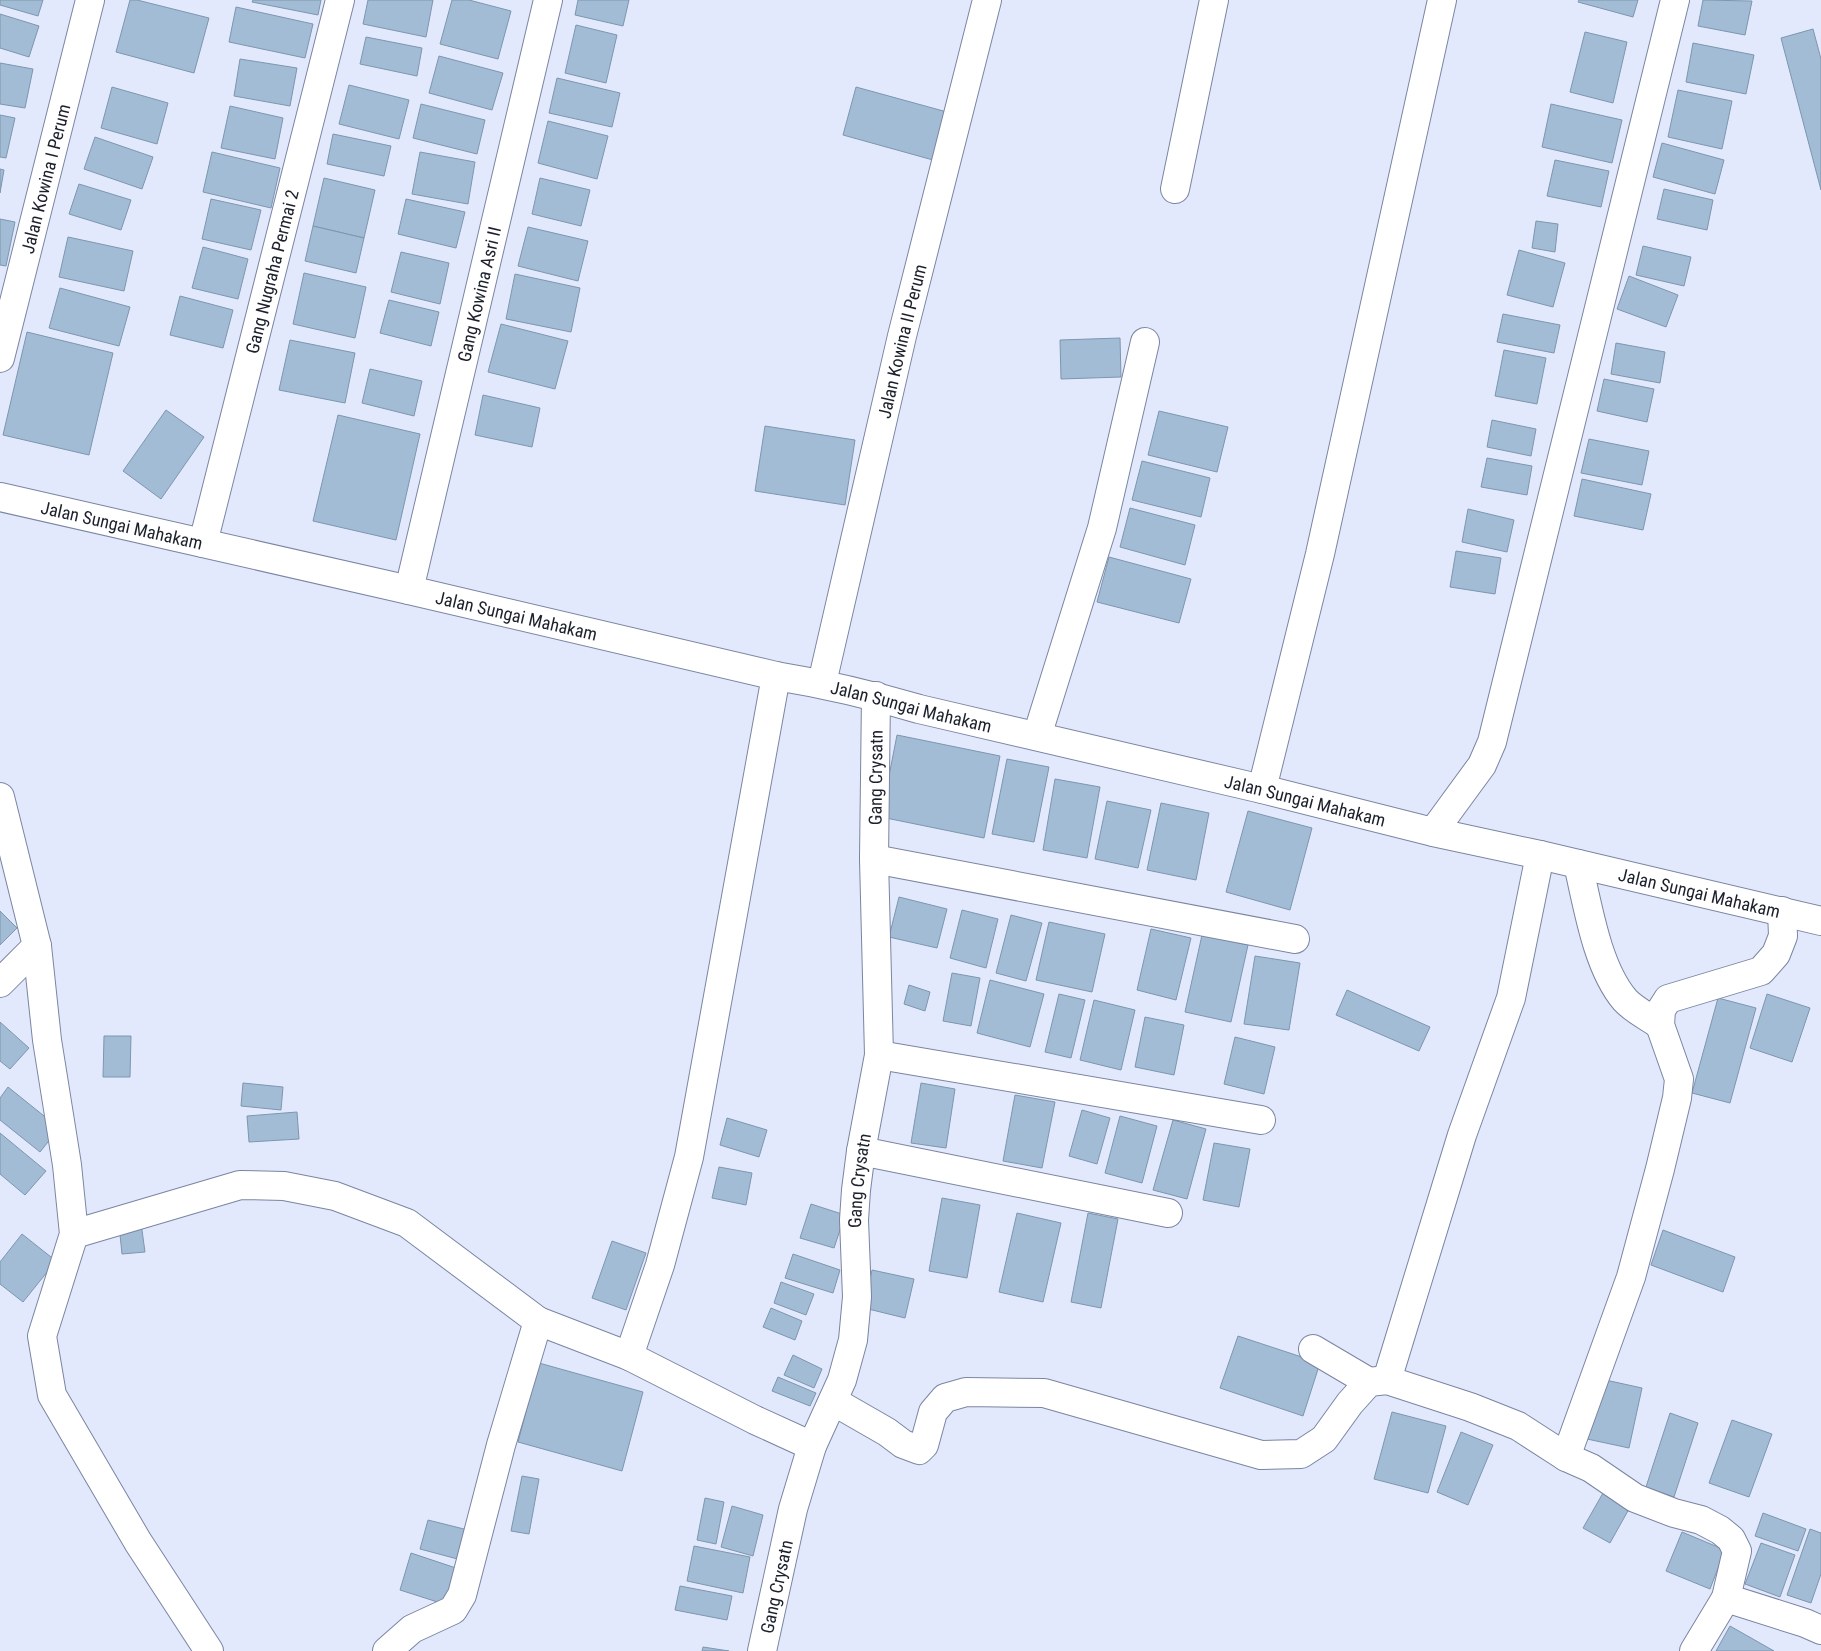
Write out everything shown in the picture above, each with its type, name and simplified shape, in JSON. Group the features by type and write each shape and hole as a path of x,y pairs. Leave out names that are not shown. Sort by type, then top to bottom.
{"street":[{"name":"Jalan Kowina I Perum","path":"0,358 90,0"},
{"name":"Gang Nugraha Permai 2","path":"202,543 340,0"},
{"name":"Gang Kowina Asri II","path":"409,590 548,0"},
{"name":"Jalan Kowina II Perum","path":"822,683 902,336 987,0"},
{"path":"1174,189 1214,0"},
{"path":"1262,790 1320,554 1442,0"},
{"path":"1433,832 1482,765 1492,742 1675,0"},
{"path":"1037,736 1102,528 1145,342"},
{"name":"Jalan Sungai Mahakam","path":"0,496 776,676 822,683 919,709 1433,832 1821,920"},
{"path":"629,1356 660,1265 689,1157 776,676"},
{"name":"Gang Crysatn","path":"762,1651 793,1508 812,1446 842,1380 853,1340 857,1297 854,1220 856,1190 861,1151 880,1054 874,859 876,696"},
{"path":"0,797 37,946 47,1040 67,1165 74,1234 42,1336 52,1395 138,1542 209,1651"},
{"path":"833,1400 887,1432 903,1444 919,1450 924,1444 933,1412 945,1398 966,1392 1044,1393 1261,1455 1301,1454 1324,1439 1350,1403 1378,1381 1511,998 1540,856"},
{"path":"874,859 1295,939"},
{"path":"1578,864 1592,924 1608,975 1626,1002 1660,1025"},
{"path":"1566,1457 1631,1277 1677,1098 1679,1079 1660,1025 1661,1010 1668,999 1762,971 1776,954 1783,936 1782,911"},
{"path":"0,983 37,946"},
{"path":"880,1054 1260,1120"},
{"path":"861,1151 1168,1213"},
{"path":"74,1234 240,1185 284,1186 335,1196 407,1223 538,1321 629,1356 755,1420 812,1446"},
{"path":"387,1651 412,1629 453,1610 462,1595 501,1445 538,1321"},
{"path":"1313,1348 1378,1381 1470,1407 1518,1426 1566,1457 1591,1468 1635,1498 1674,1513 1701,1520 1720,1530 1731,1539 1737,1551 1726,1598 1694,1651"},
{"path":"1726,1598 1805,1623 1821,1630"}],"building":[{"path":"0,0 43,0 38,16 0,5"},
{"path":"130,0 137,0 209,18 194,73 116,52"},
{"path":"253,0 321,0 318,15 252,2"},
{"path":"368,0 433,0 426,37 363,24"},
{"path":"452,0 469,0 511,11 498,59 440,44"},
{"path":"578,0 629,0 623,26 575,15"},
{"path":"1579,0 1638,0 1633,17 1578,2"},
{"path":"1703,0 1752,1 1745,35 1698,26"},
{"path":"236,7 313,24 305,58 229,42"},
{"path":"0,14 39,26 29,57 0,48"},
{"path":"576,25 617,35 606,83 565,73"},
{"path":"1813,29 1821,59 1821,190 1781,38"},
{"path":"1585,32 1627,42 1613,103 1570,92"},
{"path":"366,37 422,48 417,76 360,64"},
{"path":"1693,43 1754,55 1746,94 1686,82"},
{"path":"439,56 503,73 492,110 429,93"},
{"path":"240,59 297,68 290,106 234,96"},
{"path":"0,63 33,69 25,108 0,104"},
{"path":"557,78 620,93 612,127 549,113"},
{"path":"349,85 409,100 399,139 339,124"},
{"path":"112,87 168,103 157,144 101,128"},
{"path":"856,87 947,112 933,160 843,135"},
{"path":"1678,90 1732,101 1722,149 1668,137"},
{"path":"421,104 485,120 477,154 413,138"},
{"path":"1551,104 1622,120 1612,163 1542,147"},
{"path":"230,106 283,118 275,159 221,148"},
{"path":"0,115 15,118 6,158 0,157"},
{"path":"548,121 608,136 597,179 538,163"},
{"path":"333,134 391,146 384,176 327,164"},
{"path":"95,137 153,157 142,189 84,169"},
{"path":"1662,143 1724,160 1715,194 1653,177"},
{"path":"212,152 280,168 271,208 203,192"},
{"path":"420,152 475,162 468,204 412,194"},
{"path":"1555,160 1609,171 1601,207 1547,196"},
{"path":"0,169 4,170 0,193"},
{"path":"324,178 375,190 364,238 313,226"},
{"path":"540,178 590,190 581,226 532,214"},
{"path":"79,184 131,200 121,230 69,214"},
{"path":"1664,189 1713,200 1707,230 1657,219"},
{"path":"211,199 261,210 251,250 202,239"},
{"path":"406,199 465,212 456,248 398,234"},
{"path":"0,219 15,222 6,266 0,265"},
{"path":"1536,221 1558,224 1555,252 1532,248"},
{"path":"313,226 364,238 356,273 305,261"},
{"path":"528,227 588,241 578,281 518,266"},
{"path":"68,237 133,251 124,291 59,277"},
{"path":"1643,246 1691,257 1684,286 1636,275"},
{"path":"203,247 248,259 238,299 192,288"},
{"path":"1519,250 1565,263 1553,307 1507,295"},
{"path":"401,252 449,263 440,304 391,292"},
{"path":"304,273 366,287 355,338 293,324"},
{"path":"515,274 580,288 571,332 506,319"},
{"path":"1629,276 1678,295 1666,327 1617,309"},
{"path":"60,288 130,307 119,346 49,328"},
{"path":"180,296 233,310 223,348 170,335"},
{"path":"389,300 439,312 431,346 380,333"},
{"path":"1503,314 1560,325 1554,353 1497,342"},
{"path":"501,324 568,341 555,389 488,372"},
{"path":"27,332 113,353 89,455 3,435"},
{"path":"1120,338 1121,377 1061,379 1060,340"},
{"path":"290,340 355,353 345,403 279,390"},
{"path":"1616,343 1665,352 1660,383 1611,374"},
{"path":"1504,350 1546,358 1537,404 1495,396"},
{"path":"370,369 422,381 414,416 362,403"},
{"path":"1604,379 1654,389 1647,422 1597,411"},
{"path":"483,395 540,408 532,447 475,435"},
{"path":"166,410 204,437 161,499 123,471"},
{"path":"1159,411 1228,427 1217,472 1148,455"},
{"path":"338,415 420,434 396,540 313,521"},
{"path":"1492,420 1536,429 1531,456 1487,447"},
{"path":"765,426 855,440 845,505 755,491"},
{"path":"1589,439 1649,451 1642,485 1581,473"},
{"path":"1487,458 1532,466 1527,495 1481,487"},
{"path":"1142,461 1210,478 1201,517 1132,500"},
{"path":"1582,479 1651,494 1643,530 1574,516"},
{"path":"1130,508 1195,525 1185,565 1120,547"},
{"path":"1468,509 1514,520 1507,552 1462,542"},
{"path":"1456,551 1501,558 1495,594 1450,587"},
{"path":"1109,557 1191,579 1179,623 1097,602"},
{"path":"897,735 1000,756 984,838 881,817"},
{"path":"1007,759 1049,767 1034,842 992,834"},
{"path":"1055,779 1100,787 1087,858 1043,850"},
{"path":"1107,801 1151,810 1138,868 1095,859"},
{"path":"1161,803 1209,813 1196,880 1147,870"},
{"path":"1248,811 1312,828 1290,910 1226,892"},
{"path":"899,897 947,909 937,948 889,937"},
{"path":"962,910 998,919 986,968 950,958"},
{"path":"0,911 17,928 0,945"},
{"path":"1011,915 1042,923 1026,981 996,973"},
{"path":"1049,922 1105,934 1092,992 1036,980"},
{"path":"1151,929 1191,938 1176,1000 1137,990"},
{"path":"1202,935 1248,945 1231,1022 1185,1012"},
{"path":"1255,956 1300,963 1289,1030 1244,1024"},
{"path":"952,973 980,978 971,1026 943,1021"},
{"path":"990,980 1044,994 1030,1047 977,1033"},
{"path":"909,985 930,992 925,1011 904,1004"},
{"path":"1347,990 1430,1027 1419,1051 1336,1015"},
{"path":"1059,994 1085,1000 1071,1058 1045,1052"},
{"path":"1767,994 1810,1008 1792,1062 1750,1048"},
{"path":"1718,998 1756,1008 1730,1103 1692,1093"},
{"path":"1094,1000 1135,1010 1121,1070 1080,1060"},
{"path":"1145,1017 1184,1025 1174,1075 1135,1067"},
{"path":"0,1022 29,1048 10,1069 0,1061"},
{"path":"104,1036 131,1036 130,1077 103,1077"},
{"path":"1235,1037 1275,1047 1264,1094 1224,1084"},
{"path":"243,1083 283,1087 281,1110 241,1106"},
{"path":"921,1083 955,1089 946,1148 911,1143"},
{"path":"8,1087 59,1128 40,1152 0,1120 0,1098"},
{"path":"1015,1095 1055,1102 1042,1168 1003,1161"},
{"path":"1082,1110 1110,1118 1097,1164 1069,1156"},
{"path":"297,1112 299,1139 249,1142 247,1116"},
{"path":"1120,1116 1157,1126 1142,1183 1105,1173"},
{"path":"727,1118 767,1130 759,1157 720,1145"},
{"path":"1173,1120 1206,1129 1187,1199 1153,1190"},
{"path":"0,1133 46,1171 25,1195 0,1174"},
{"path":"1214,1143 1250,1149 1239,1207 1203,1200"},
{"path":"719,1167 752,1173 746,1205 712,1198"},
{"path":"942,1198 980,1205 967,1278 929,1271"},
{"path":"811,1204 845,1215 834,1248 800,1238"},
{"path":"1017,1213 1061,1223 1043,1302 999,1292"},
{"path":"1088,1213 1118,1219 1101,1308 1071,1302"},
{"path":"141,1223 145,1252 122,1254 119,1225"},
{"path":"1663,1230 1735,1257 1723,1292 1651,1265"},
{"path":"22,1234 56,1261 23,1302 0,1284 0,1262"},
{"path":"612,1241 646,1253 626,1310 592,1298"},
{"path":"793,1254 840,1270 833,1293 785,1278"},
{"path":"872,1270 914,1279 905,1318 864,1308"},
{"path":"781,1282 814,1294 806,1315 774,1303"},
{"path":"771,1308 802,1321 795,1340 763,1327"},
{"path":"1238,1336 1320,1363 1303,1416 1220,1388"},
{"path":"793,1355 822,1369 814,1388 784,1375"},
{"path":"539,1363 643,1392 622,1471 518,1442"},
{"path":"778,1377 816,1393 810,1406 772,1391"},
{"path":"1601,1379 1642,1388 1629,1448 1587,1439"},
{"path":"1392,1412 1446,1426 1428,1493 1374,1479"},
{"path":"1670,1413 1698,1423 1674,1497 1646,1487"},
{"path":"1732,1420 1772,1434 1749,1497 1709,1483"},
{"path":"1461,1432 1493,1445 1468,1505 1437,1492"},
{"path":"522,1476 539,1479 529,1534 511,1531"},
{"path":"1603,1493 1629,1509 1610,1543 1583,1528"},
{"path":"705,1498 724,1502 716,1544 697,1540"},
{"path":"732,1506 763,1515 753,1556 721,1547"},
{"path":"1763,1513 1806,1529 1798,1551 1755,1536"},
{"path":"428,1520 472,1531 465,1561 420,1549"},
{"path":"1810,1529 1821,1533 1821,1574 1811,1603 1787,1595"},
{"path":"1682,1532 1725,1550 1710,1589 1666,1571"},
{"path":"1761,1543 1795,1555 1780,1597 1745,1584"},
{"path":"694,1546 750,1557 743,1593 687,1581"},
{"path":"411,1553 462,1570 450,1606 400,1590"},
{"path":"680,1586 732,1596 727,1620 675,1610"},
{"path":"1730,1626 1774,1651 1716,1651"},
{"path":"703,1647 729,1651 702,1651"}]}
